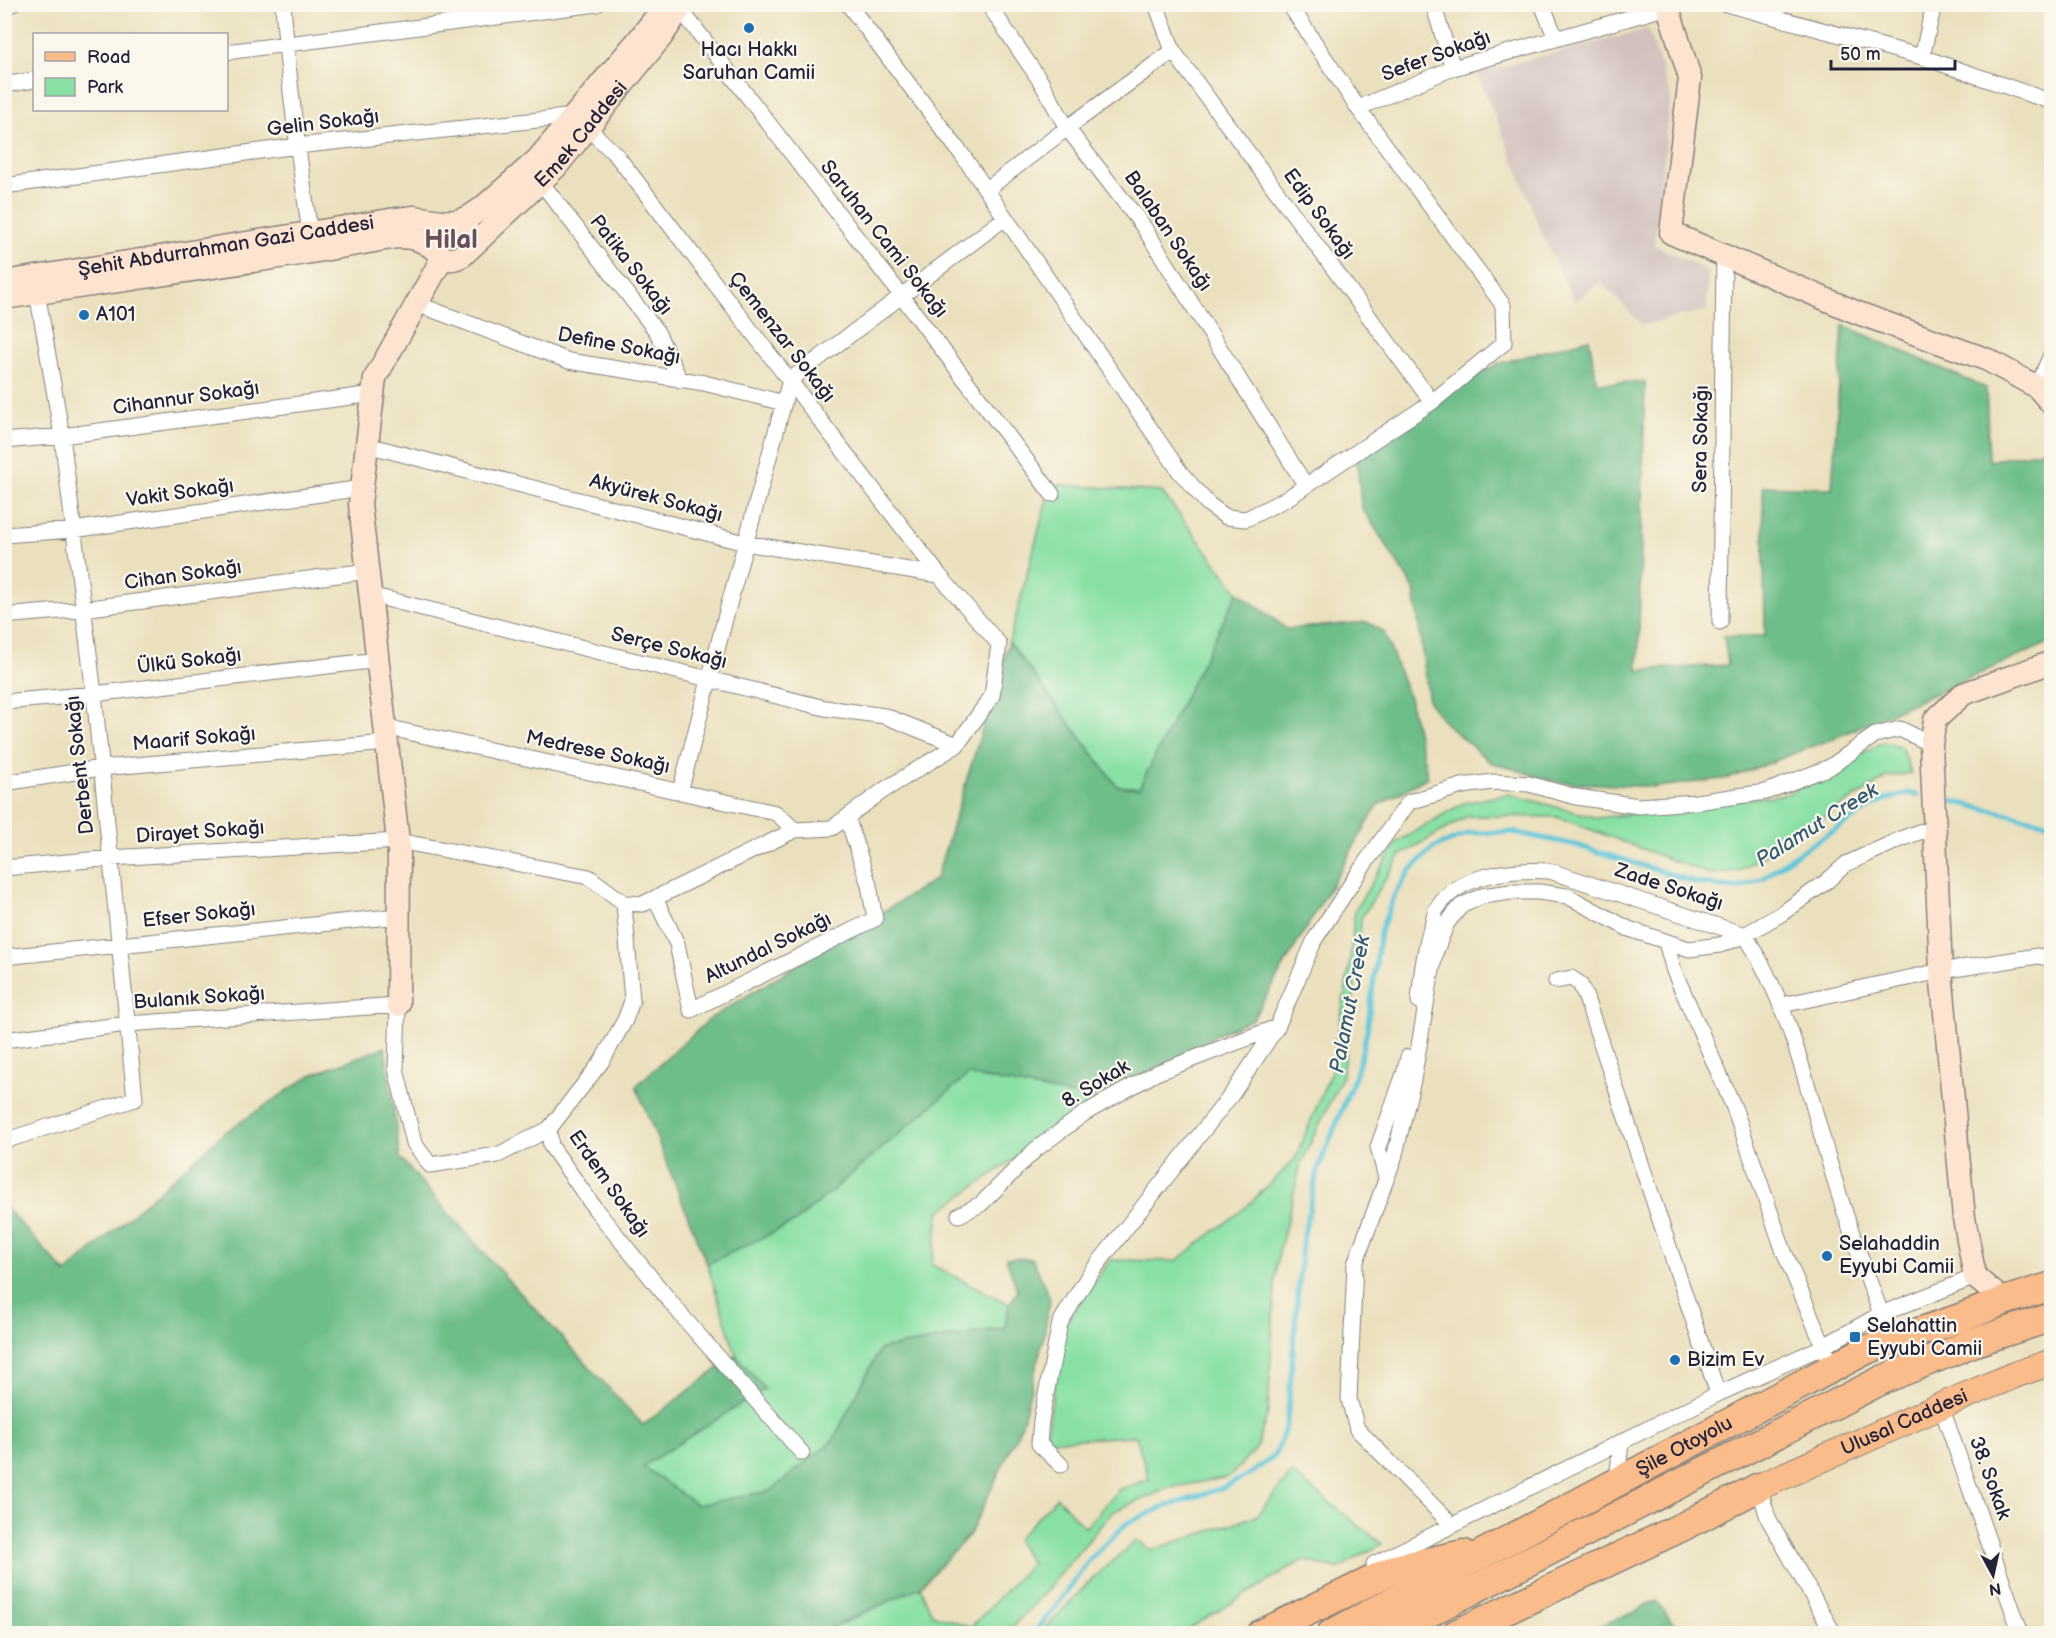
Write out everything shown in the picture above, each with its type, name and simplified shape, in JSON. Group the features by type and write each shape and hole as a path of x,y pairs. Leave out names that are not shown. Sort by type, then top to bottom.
{"highway":[{"name":"Şile Otoyolu","path":"1331,1634 1617,1481 1828,1357 1866,1350 2052,1286"},
{"name":"Şile Otoyolu","path":"1387,1634 1882,1380 1975,1342 2052,1317"},
{"path":"1456,1634 1686,1525 1759,1487"},
{"path":"1260,1634 1395,1569 1495,1547"}],"main road":[{"name":"Ulusal Caddesi","path":"1759,1487 1941,1406 2052,1362"}],"street":[{"path":"4,6 12,4"},
{"path":"283,4 285,43 297,147 310,233"},
{"path":"228,52 597,4"},
{"path":"848,4 963,156 1180,472 1208,504 1226,517 1246,519 1286,499 1432,402 1504,343 1503,305 1358,108 1289,4"},
{"name":"Balaban Sokağı","path":"988,4 1041,82 1067,128 1143,226 1306,486"},
{"name":"Edip Sokağı","path":"1156,4 1173,51 1432,402"},
{"path":"1434,4 1453,68"},
{"path":"1542,4 1556,39"},
{"path":"1726,4 1922,57 2052,102"},
{"path":"1922,57 1934,4"},
{"path":"1668,5 1690,78 1671,233 1858,313 1988,360 2037,387 2052,404"},
{"name":"Sefer Sokağı","path":"1358,108 1453,68 1668,5"},
{"name":"Emek Caddesi","path":"466,252 556,167 581,122 646,30 676,6"},
{"name":"Saruhan Cami Sokağı","path":"676,6 901,295 1052,494"},
{"path":"986,190 1173,51"},
{"path":"4,84 33,80"},
{"name":"Emek Caddesi","path":"452,222 469,217 481,209 581,122"},
{"name":"Gelin Sokağı","path":"4,186 297,147 581,122"},
{"name":"Çemenzar Sokağı","path":"581,122 617,156 939,575"},
{"name":"Patika Sokağı","path":"540,181 657,332 680,380"},
{"name":"Şehit Abdurrahman Gazi Caddesi","path":"4,282 414,218 452,222"},
{"path":"680,792 790,380 1005,218"},
{"path":"439,253 453,259 466,252 470,240 469,233 460,224 452,222 438,227 434,232 433,237 439,253 417,304 375,378 360,504 398,841 396,1069 414,1143 430,1165 498,1155 549,1129"},
{"name":"Şehit Abdurrahman Gazi Caddesi","path":"4,298 300,254 397,237 423,240 439,253"},
{"name":"Sera Sokağı","path":"1720,622 1724,256"},
{"name":"Derbent Sokağı","path":"4,1141 135,1099 93,694 62,436 37,292"},
{"name":"Define Sokağı","path":"417,304 569,362 680,380 784,402"},
{"path":"2037,387 2052,353"},
{"name":"Cihannur Sokağı","path":"4,441 62,436 373,394"},
{"name":"Akyürek Sokağı","path":"367,445 745,543 939,575"},
{"name":"Vakit Sokağı","path":"4,535 73,530 362,488"},
{"name":"Cihan Sokağı","path":"4,616 83,609 368,571"},
{"path":"398,841 589,877 624,903 643,904 795,830 832,828 884,790 957,745 992,696 999,644 939,575"},
{"name":"Serçe Sokağı","path":"370,595 825,708 885,716 957,745"},
{"name":"Ülkü Sokağı","path":"4,702 93,694 378,660"},
{"path":"2004,1301 1975,1277 1964,1218 1941,971 1931,744 1935,720 1963,694 2052,662"},
{"path":"1061,1465 1039,1444 1041,1420 1060,1323 1089,1275 1232,1094 1277,1027 1315,939 1409,802 1462,786 1493,782 1529,784 1576,797 1639,806 1696,802 1766,792 1830,767 1875,735 1900,729 1931,744"},
{"name":"Maarif Sokağı","path":"4,783 101,768 386,735"},
{"name":"Medrese Sokağı","path":"386,735 776,813 795,830"},
{"name":"Altundal Sokağı","path":"654,898 677,944 691,1010 875,919 869,885 847,817"},
{"path":"1452,1525 1357,1429 1349,1399 1355,1264 1394,1158 1413,1080 1435,953 1447,923 1461,906 1482,896 1511,892 1539,892 1566,896 1629,929 1689,949 1720,945 1745,935 1781,914 1826,882 1846,864 1919,832 1934,830"},
{"name":"Dirayet Sokağı","path":"4,868 110,858 398,841"},
{"name":"Zade Sokağı","path":"1386,1178 1378,1147 1405,1071 1419,1002 1421,969 1436,910 1452,893 1490,874 1524,870 1550,871 1745,935"},
{"name":"Erdem Sokağı","path":"624,903 632,1001 625,1020 602,1061 549,1129 551,1146 596,1210 682,1316 802,1453"},
{"name":"Efser Sokağı","path":"4,957 399,916"},
{"path":"1745,935 1763,963 1782,1005 1835,1182 1891,1342"},
{"path":"1666,942 1674,971 1735,1110 1783,1249 1828,1357"},
{"path":"1782,1005 1941,971 2038,956 2052,959"},
{"path":"1556,981 1571,978 1580,984 1585,994 1718,1394"},
{"name":"Bulanık Sokağı","path":"4,1040 127,1024 398,1005"},
{"name":"8. Sokak","path":"960,1215 981,1204 1035,1150 1085,1113 1156,1073 1277,1027"},
{"path":"1366,1568 1718,1394 1828,1357 1881,1314 1975,1277"},
{"name":"38. Sokak","path":"1941,1406 2020,1634"},
{"path":"1617,1481 1621,1442"},
{"path":"1759,1487 1768,1518 1834,1634"}],"shaded area":[{"path":"1648,29 1671,97 1654,245 1708,271 1707,310 1642,325 1600,281 1575,302 1542,235 1477,73"}],"green space":[{"path":"1843,325 1986,388 1989,461 2051,449 2051,642 1832,739 1730,778 1657,787 1556,782 1490,762 1445,723 1429,703 1414,589 1361,506 1356,447 1497,364 1589,339 1597,383 1645,382 1638,670 1728,665 1724,636 1765,636 1763,486 1832,488"},
{"path":"1051,484 1162,492 1238,592 1139,788 1117,786 1009,642"},
{"path":"1238,592 1287,629 1367,622 1384,632 1409,698 1428,777 1378,805 1253,1019 1222,1032 1099,1100 968,1075 795,1222 707,1264 636,1086 711,1018 936,879 1009,642 1117,786 1139,788"},
{"path":"1883,742 1901,747 1911,773 1887,777 1739,871 1709,874 1557,817 1468,816 1401,855 1361,918 1357,972 1342,1077 1301,1163 1276,1265 1268,1412 1256,1449 1229,1477 1169,1488 1112,1512 1041,1597 1006,1633 819,1634 920,1587 932,1614 971,1627 1032,1563 1016,1540 1057,1497 1085,1528 1118,1490 1149,1479 1136,1436 1046,1441 1063,1326 1110,1260 1176,1261 1246,1207 1295,1159 1332,1069 1349,969 1355,910 1397,842 1463,803 1508,794 1598,818 1787,794"},
{"path":"385,1047 400,1158 499,1270 643,1425 736,1355 765,1389 643,1466 697,1505 770,1491 833,1440 880,1349 1005,1328 1009,1304 1018,1291 1006,1258 1033,1259 1050,1299 1044,1335 1022,1424 970,1534 920,1587 819,1633 5,1633 4,1206 66,1273 224,1133 311,1075"},
{"path":"968,1075 1099,1100 940,1211 932,1265 1009,1304 1005,1328 880,1349 833,1440 770,1491 697,1505 642,1466 764,1389 736,1355 707,1264 795,1222"},
{"path":"1292,1473 1382,1544 1337,1569 1303,1560 1187,1630 1166,1634 1041,1633 1092,1579 1137,1540 1151,1550 1256,1516"},
{"path":"1657,1601 1680,1633 1584,1633"}],"waterway":[{"name":"Palamut Creek","path":"1033,1634 1052,1612 1089,1560 1127,1523 1162,1508 1222,1488 1252,1473 1276,1454 1287,1423 1302,1244 1317,1172 1357,1071 1367,1031 1380,932 1395,894 1410,871 1433,848 1470,833 1513,832 1576,845 1698,883 1737,889 1762,879 1793,856 1881,801 1908,793 1917,795"},
{"name":"Palamut Creek","path":"1947,800 2052,824"}],"place":[{"name":"Hacı Hakkı Saruhan Camii","path":"749,28"},
{"name":"A101","path":"84,315"},
{"name":"Selahaddin Eyyubi Camii","path":"1827,1256"},
{"name":"Selahattin Eyyubi Camii","path":"1855,1337"},
{"name":"Bizim Ev","path":"1675,1360"}],"district":[{"name":"Hilal","path":"451,240"}]}
